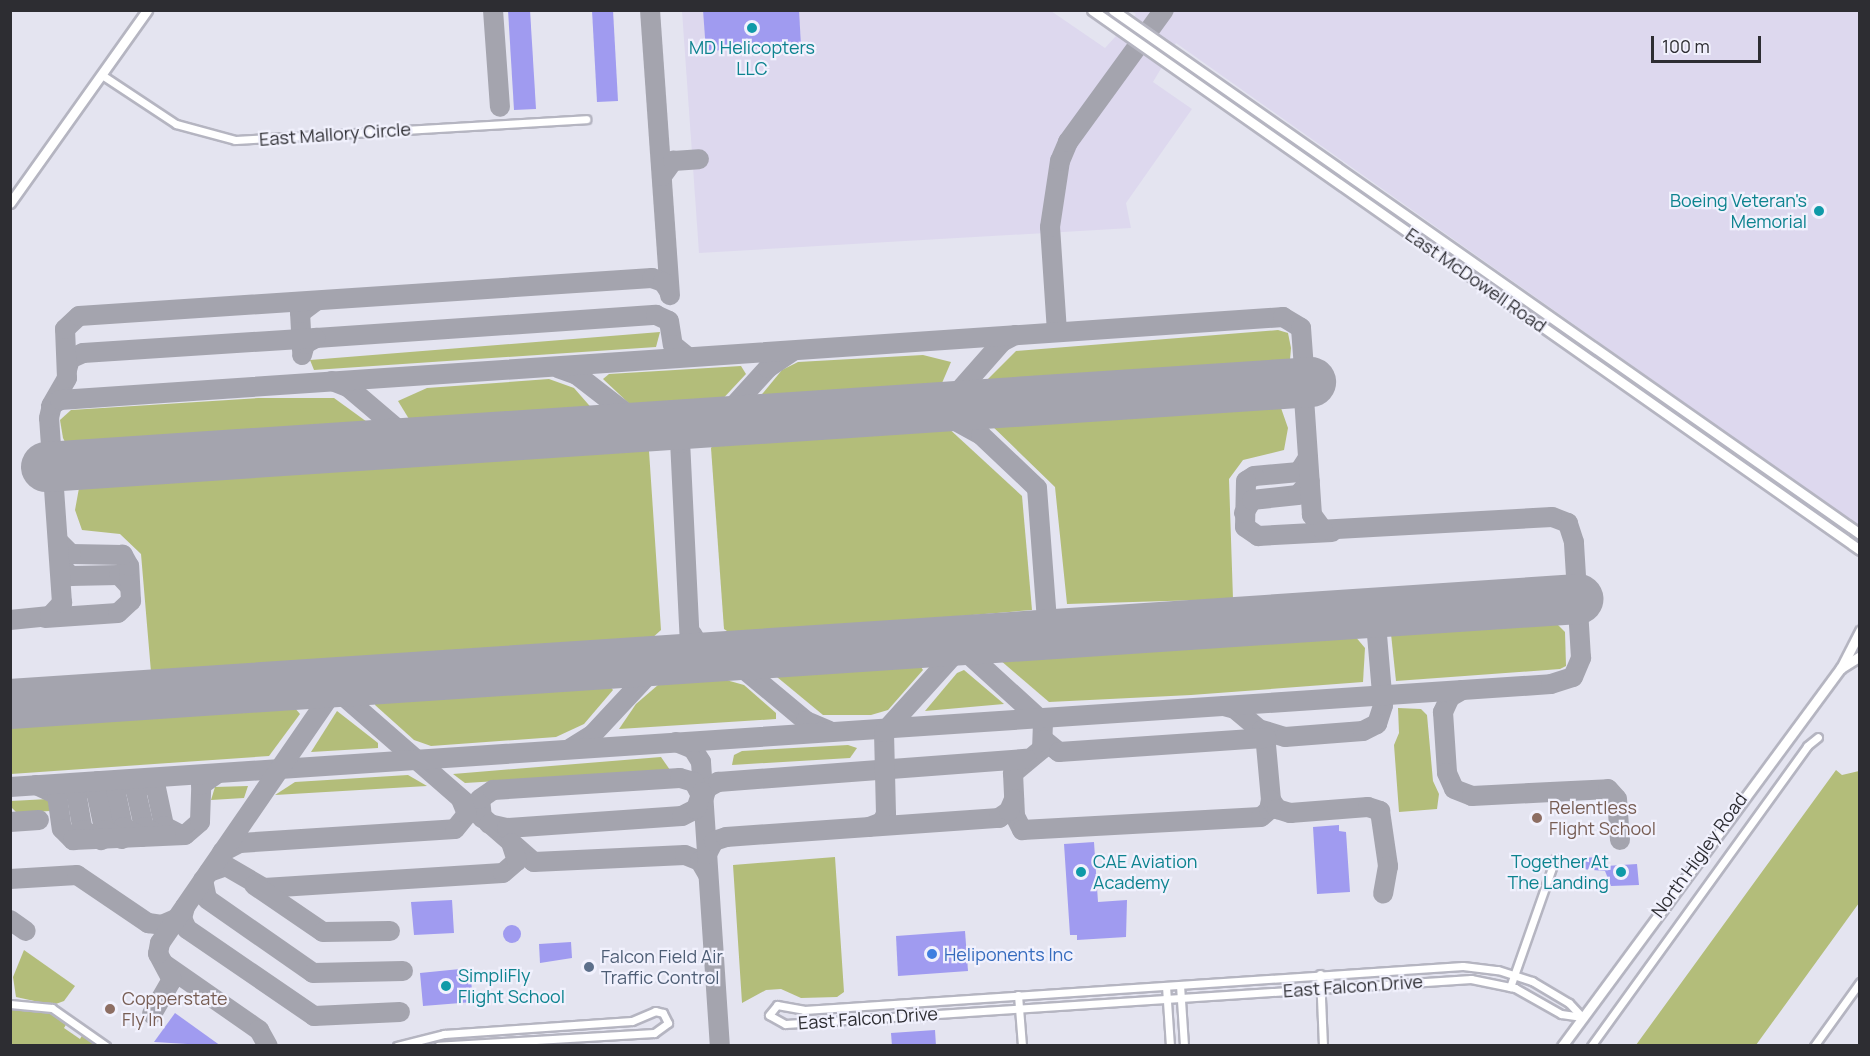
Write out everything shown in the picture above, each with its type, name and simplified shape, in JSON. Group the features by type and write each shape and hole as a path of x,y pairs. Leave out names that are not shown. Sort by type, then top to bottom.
{"main road":[{"path":"10,203 147,10"},
{"name":"East McDowell Road","path":"1092,10 1860,550"},
{"name":"East McDowell Road","path":"1113,10 1860,534"},
{"name":"North Higley Road","path":"1562,1046 1841,668 1860,631"},
{"name":"North Higley Road","path":"1841,668 1860,656"}],"street":[{"name":"East Mallory Circle","path":"102,75 176,124 235,140 586,119"},
{"name":"North Higley Road","path":"1591,1046 1818,737"},
{"path":"1510,987 1555,859"},
{"name":"East Falcon Drive","path":"1462,966 1515,975 1546,988 1582,1017 1561,1014 1510,987 1471,979 785,1024 769,1015 777,1005 804,1010 1462,966"},
{"path":"1320,974 1323,1046"},
{"path":"1814,1046 1860,982"},
{"path":"1180,985 1184,1046"},
{"path":"1166,986 1170,1046"},
{"path":"1018,995 1022,1046"},
{"path":"10,1004 52,1008 106,1046"},
{"path":"397,1046 444,1034 632,1021 656,1011 668,1023 654,1033 438,1046"}],"shaded area":[{"path":"682,11 1051,11 1105,48 1136,14 1131,11 1859,11 1859,526 1176,43 1153,82 1192,109 1126,203 1131,228 699,253"}],"green space":[{"path":"1278,330 1288,333 1291,348 1290,360 1281,367 981,386 1016,351"},
{"path":"660,332 656,347 314,370 310,360"},
{"path":"923,355 951,362 939,390 758,399 782,370 798,362"},
{"path":"741,366 746,374 717,405 635,409 603,379 609,374"},
{"path":"549,379 574,388 595,412 420,424 409,419 398,401 427,388"},
{"path":"258,398 334,398 374,427 78,448 67,446 60,420 71,410"},
{"path":"1257,403 1281,408 1288,428 1284,450 1243,460 1229,479 1233,599 1067,604 1055,487 988,422"},
{"path":"945,425 1022,496 1032,610 733,635 724,629 711,448 715,442"},
{"path":"639,445 649,451 661,630 650,640 151,672 141,554 120,534 82,530 75,510 79,488 101,481"},
{"path":"1555,622 1565,632 1566,666 1560,669 1396,681 1391,634"},
{"path":"1354,635 1365,648 1363,682 1191,695 1049,702 1000,660"},
{"path":"919,664 923,670 888,710 871,715 823,715 777,677"},
{"path":"964,670 1004,704 925,711 957,673"},
{"path":"719,678 744,685 776,713 776,719 619,729 636,704 658,685"},
{"path":"609,685 613,690 584,724 556,737 431,746 414,740 375,705 376,701"},
{"path":"294,707 300,714 269,756 11,774 11,726"},
{"path":"1398,708 1421,709 1427,715 1433,781 1439,794 1437,809 1399,812 1394,745 1399,733"},
{"path":"337,711 378,743 378,748 311,752"},
{"path":"848,745 857,748 850,758 732,765 734,755 742,751"},
{"path":"661,757 670,770 465,783 453,774"},
{"path":"1836,770 1842,775 1859,771 1859,903 1756,1045 1636,1045"},
{"path":"408,775 427,786 275,795 295,782"},
{"path":"248,786 244,798 211,800 215,787"},
{"path":"48,799 50,811 17,813 11,807 11,801"},
{"path":"835,857 844,992 837,997 801,998 781,989 766,990 742,1003 733,865"},
{"path":"24,950 75,986 64,1001 53,1005 16,997 13,977"},
{"path":"17,1006 45,1010 67,1023 64,1028 80,1039 83,1034 99,1046 11,1046 11,1008"}],"building":[{"path":"508,10 530,10 536,109 514,110"},
{"path":"592,10 613,10 618,101 597,102"},
{"name":"MD Helicopters LLC","path":"703,10 799,10 801,46 706,51"},
{"path":"1339,825 1339,831 1346,832 1350,892 1317,894 1313,827"},
{"name":"CAE Aviation Academy","path":"1094,842 1098,902 1127,900 1126,937 1077,940 1077,935 1070,935 1064,844"},
{"name":"Together At The Landing","path":"1600,857 1606,866 1637,864 1639,885 1611,886 1605,871 1581,869 1580,858"},
{"path":"452,900 454,933 414,935 411,902"},
{"path":"512,925 518,928 521,934 518,940 512,943 506,940 503,934 506,928"},
{"name":"Heliponents Inc","path":"965,931 968,971 898,976 896,936"},
{"path":"571,942 572,958 540,963 539,944"},
{"name":"SimpliFly Flight School","path":"470,968 473,1002 423,1006 420,973"},
{"path":"175,1013 221,1046 154,1042"},
{"path":"935,1030 936,1046 892,1046 891,1033"}],"taxiway":[{"path":"493,10 500,107"},
{"path":"650,10 670,295"},
{"path":"1057,332 1050,227 1060,161 1068,142 1164,10"},
{"path":"662,176 673,161 699,159"},
{"path":"51,406 67,378 65,329 79,316 652,278 663,282 669,291"},
{"path":"302,350 300,313 316,301"},
{"path":"302,355 305,344 316,338 656,315 669,321 673,345 688,357"},
{"path":"10,620 50,616 62,603 49,418 52,405 60,400 1283,317 1301,328 1305,383"},
{"path":"932,408 950,401 1002,342 1015,335"},
{"path":"67,370 70,359 83,353 316,338"},
{"path":"719,422 768,368 792,352"},
{"path":"558,368 577,375 644,427"},
{"path":"332,381 348,387 407,437 425,442"},
{"path":"10,787 1551,684 1573,677 1581,658 1574,542 1568,523 1552,517 1323,530 1312,515 1303,383"},
{"path":"932,408 981,435 1037,488 1048,634"},
{"path":"571,748 593,734 661,661 683,653 690,645 680,443 691,428 703,424"},
{"path":"656,427 672,432 680,443"},
{"path":"1308,458 1299,472 1254,476 1246,481 1245,527 1258,536 1332,532"},
{"path":"1244,513 1252,500 1298,495 1310,481"},
{"path":"45,618 118,613 131,601 129,566 123,555 71,554 59,542"},
{"path":"60,564 70,576 119,575 130,587"},
{"path":"1262,730 1285,737 1363,731 1377,724 1383,705 1375,611"},
{"path":"692,634 702,651 728,656 806,721 829,731"},
{"path":"869,827 882,822 886,814 884,732 968,639"},
{"path":"953,640 1043,722 1042,749 1013,773 1015,816 1022,830 1261,817 1269,810 1271,800"},
{"path":"152,1014 172,980 158,954 160,943 332,693 356,681"},
{"path":"311,684 340,693 534,862 685,855 700,861 708,875"},
{"path":"1462,690 1450,697 1443,712 1447,773 1454,789 1472,796 1608,789 1617,799 1620,840"},
{"path":"1224,706 1235,709 1265,734 1271,800 1277,809 1290,813 1368,807 1380,811 1388,866 1383,894"},
{"path":"1044,740 1059,752 1267,738"},
{"path":"676,742 693,749 701,762 720,1046"},
{"path":"703,800 707,788 718,782 1026,759"},
{"path":"36,785 57,795 62,829 73,840 185,835 200,822 201,785 217,774"},
{"path":"482,818 480,799 493,790 680,778 694,782 703,800"},
{"path":"137,779 156,788 164,826 181,835"},
{"path":"117,780 135,787 144,827 160,836"},
{"path":"98,781 115,789 123,827 142,837"},
{"path":"78,783 96,791 104,830 122,839"},
{"path":"59,784 76,792 83,830 101,840"},
{"path":"489,824 507,828 682,816 696,809 702,792"},
{"path":"222,852 240,843 455,829 467,814 461,799"},
{"path":"707,854 714,841 726,837 999,818 1009,811 1014,799"},
{"path":"10,822 39,820"},
{"path":"209,872 226,866 264,888 503,873 517,861 511,843"},
{"path":"10,879 77,875 148,923 162,925 178,918"},
{"path":"203,880 207,899 313,973 403,971"},
{"path":"254,885 323,932 390,931"},
{"path":"185,907 182,918 187,929 314,1016 400,1012"},
{"path":"10,920 26,931"},
{"path":"164,964 259,1030 268,1046"}],"runway":[{"path":"46,467 1311,382"},
{"path":"10,704 1578,599"}],"place":[{"name":"MD Helicopters LLC","path":"752,28"},
{"name":"Boeing Veteran's Memorial","path":"1819,211"},
{"name":"Relentless Flight School","path":"1537,818"},
{"name":"CAE Aviation Academy","path":"1081,872"},
{"name":"Together At The Landing","path":"1621,872"},
{"name":"Heliponents Inc","path":"932,954"},
{"name":"Falcon Field Air Traffic Control","path":"589,967"},
{"name":"SimpliFly Flight School","path":"446,986"},
{"name":"Copperstate Fly In","path":"110,1009"}]}
